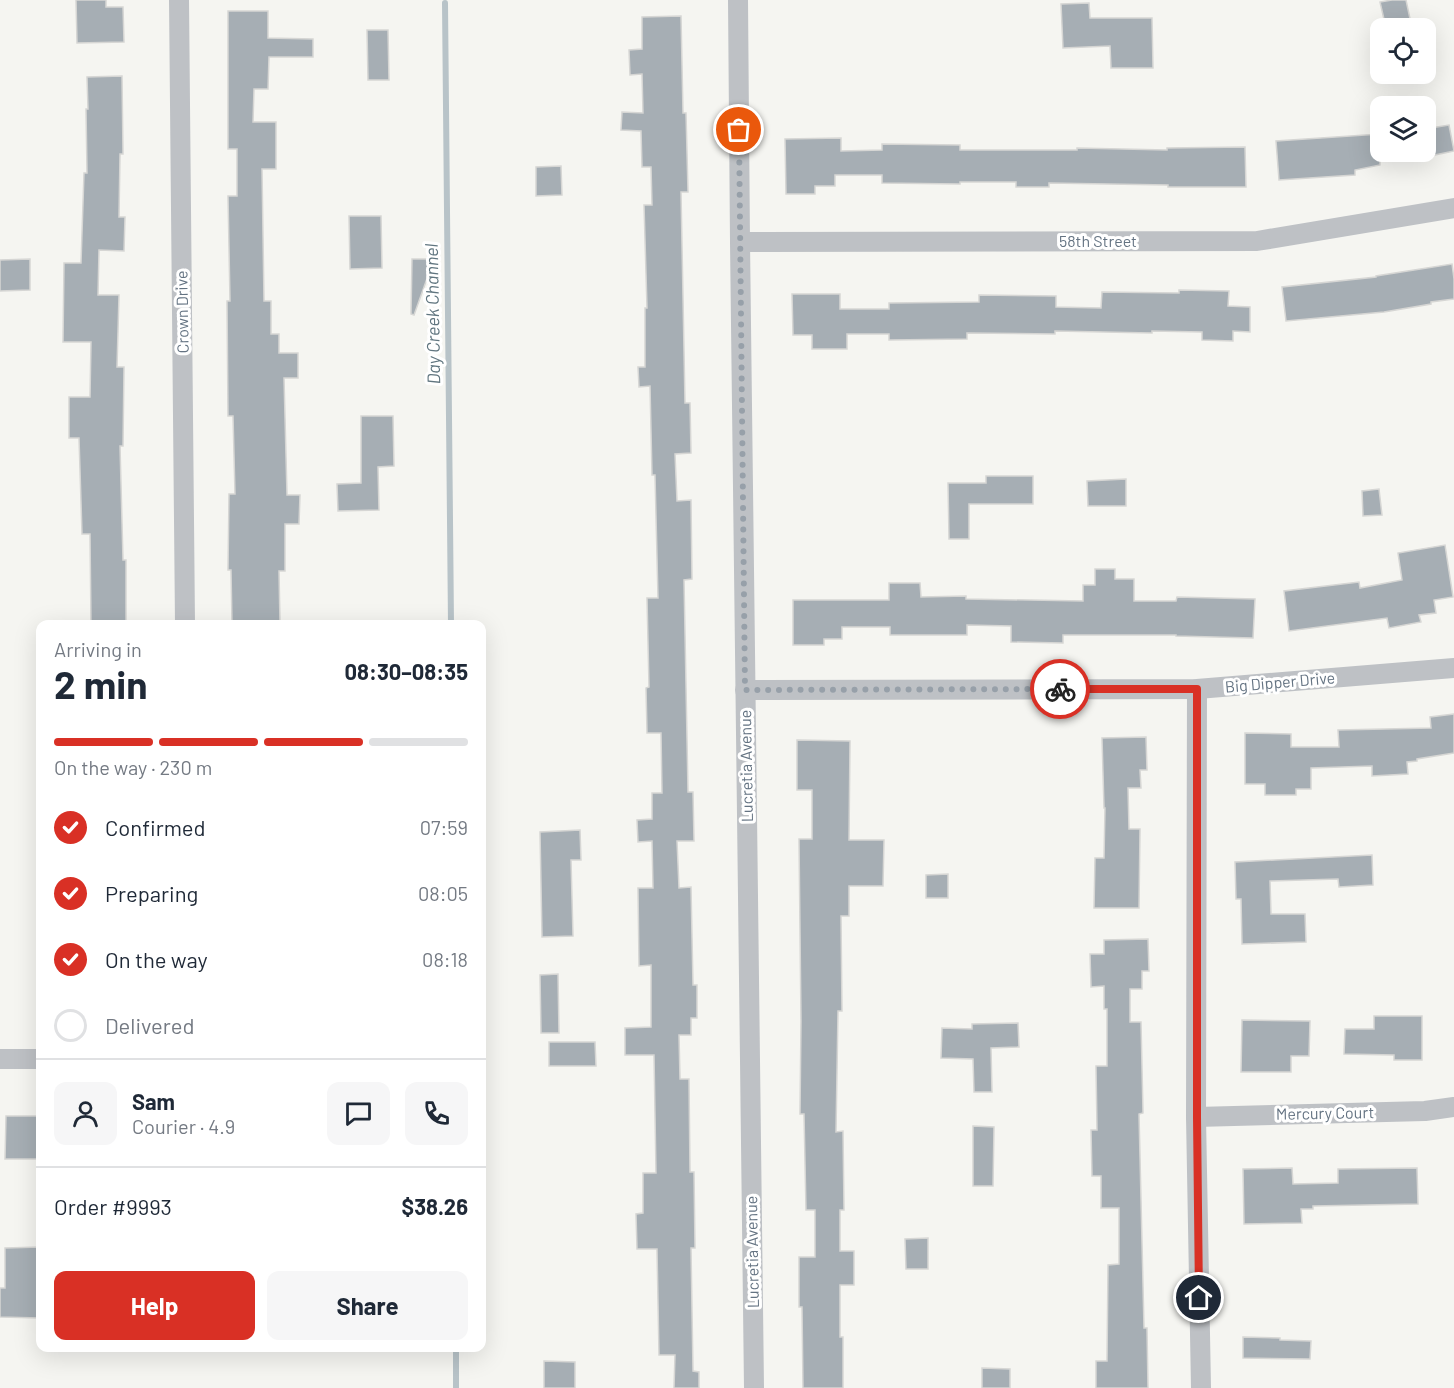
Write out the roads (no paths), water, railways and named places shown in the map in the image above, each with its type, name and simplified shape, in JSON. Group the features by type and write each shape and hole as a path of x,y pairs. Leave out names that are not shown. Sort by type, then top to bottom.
{"street":[{"name":"Crown Drive","path":"179,0 185,620"},
{"name":"Lucretia Avenue","path":"738,0 754,1388"},
{"name":"58th Street","path":"740,242 1257,241 1454,208"},
{"name":"Big Dipper Drive","path":"745,690 1197,689 1454,668"},
{"path":"1197,689 1197,1117 1200,1388"},
{"path":"0,1059 36,1059"},
{"name":"Mercury Court","path":"1197,1117 1425,1111 1454,1107"}],"waterway":[{"name":"Day Creek Channel","path":"445,3 451,620"},
{"name":"Day Creek Channel","path":"456,1352 456,1388"}]}
